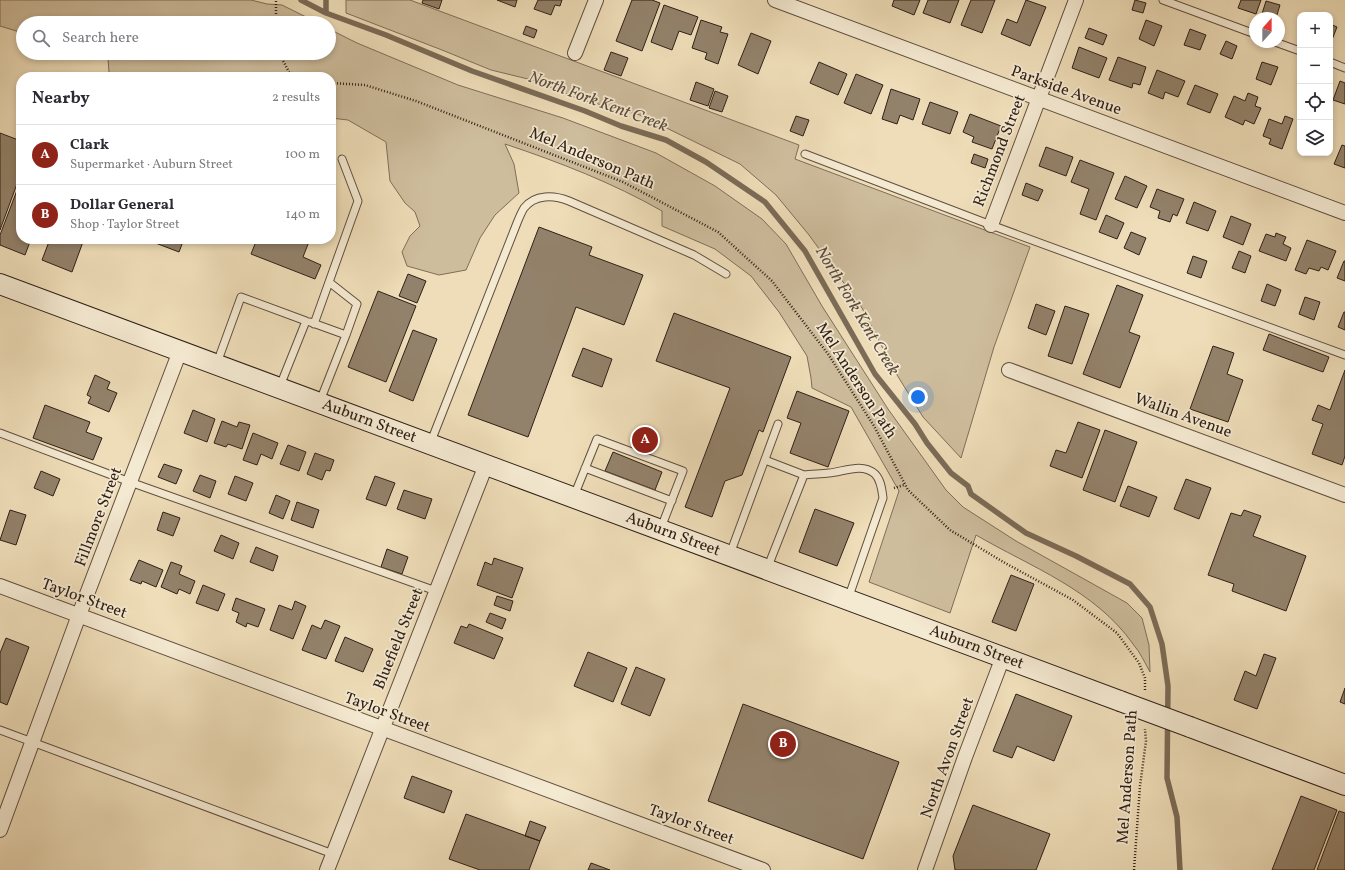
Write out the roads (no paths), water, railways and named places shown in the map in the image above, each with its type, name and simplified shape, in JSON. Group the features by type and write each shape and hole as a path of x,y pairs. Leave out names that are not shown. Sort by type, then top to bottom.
{"main road":[{"name":"Auburn Street","path":"0,284 1345,785"}],"street":[{"path":"575,53 596,0"},
{"name":"Parkside Avenue","path":"775,0 1345,213"},
{"name":"Richmond Street","path":"991,225 1076,0"},
{"name":"Fillmore Street","path":"0,830 79,615 180,351"},
{"name":"Wallin Avenue","path":"1009,370 1345,494"},
{"name":"Bluefield Street","path":"327,870 486,465"},
{"name":"Taylor Street","path":"0,586 763,870"},
{"name":"North Avon Street","path":"924,870 1003,657"}],"lane":[{"path":"1163,0 1249,32"},
{"path":"1285,46 1297,50"},
{"path":"1333,63 1345,68"},
{"path":"805,154 991,225 1345,355"},
{"path":"314,324 358,201 342,159"},
{"path":"430,444 517,223 525,208 536,199 543,197 554,197 569,201 694,255 726,274"},
{"path":"320,403 357,304 329,282"},
{"path":"216,365 241,297 346,335"},
{"path":"279,388 306,321"},
{"path":"729,556 778,424"},
{"path":"0,432 130,482 436,591"},
{"path":"574,498 597,439 683,471 660,530"},
{"path":"765,460 804,475 830,473 851,468 865,469 875,474 884,498 848,600"},
{"path":"585,468 672,501"},
{"path":"767,570 804,475"},
{"path":"0,730 333,854"}],"waterway":[{"name":"North Fork Kent Creek","path":"301,0 334,16"},
{"path":"326,0 326,13"},
{"name":"North Fork Kent Creek","path":"336,17 386,35 472,71 585,111 621,126 666,140 706,162 765,202 805,251 875,374 915,424 927,443 951,473 968,486 971,494 1026,533 1076,556 1130,584 1150,607 1162,644 1168,686 1167,778 1177,817 1180,870"}],"place":[{"name":"Clark","path":"645,440"},
{"name":"Dollar General","path":"783,744"}]}
